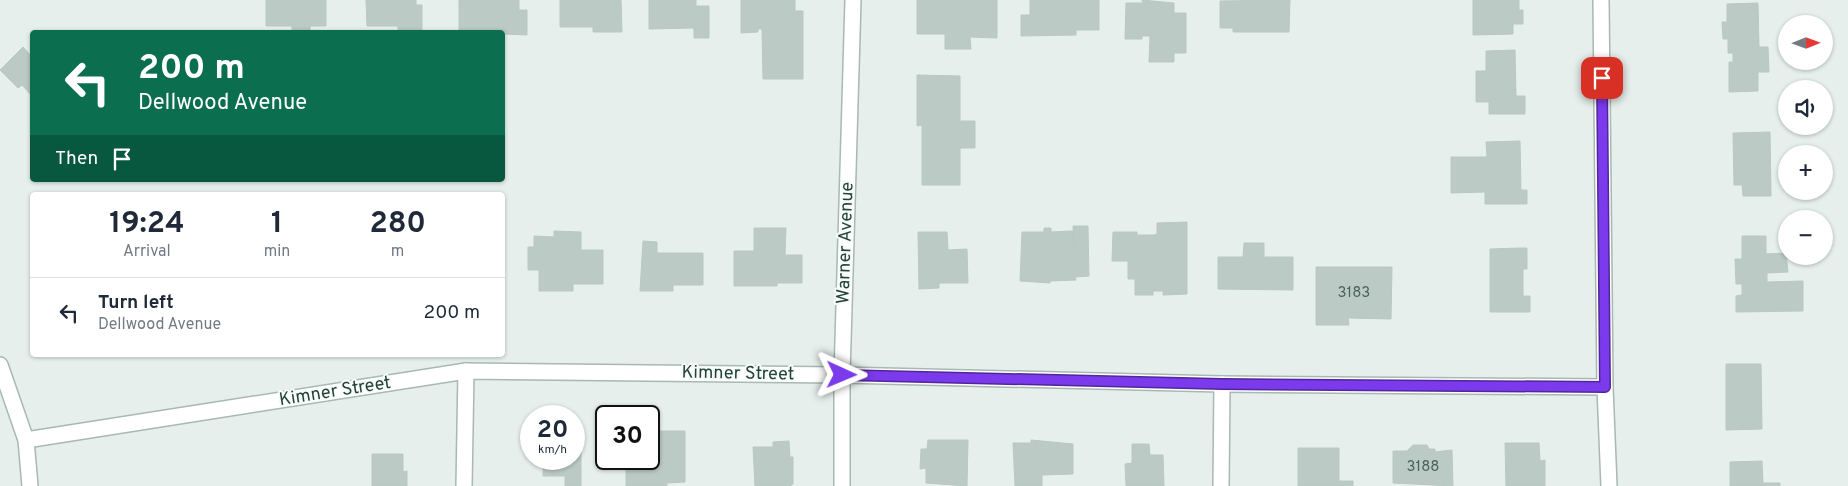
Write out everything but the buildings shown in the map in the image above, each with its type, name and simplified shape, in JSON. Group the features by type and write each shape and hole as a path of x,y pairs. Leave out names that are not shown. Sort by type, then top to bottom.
{"street":[{"name":"Warner Avenue","path":"842,486 842,375 853,0"},
{"path":"1601,0 1605,387 1608,486"},
{"path":"0,365 26,440 30,486"},
{"name":"Kimner Street","path":"26,440 466,371 842,375 1222,384 1605,387"},
{"path":"464,486 466,371"},
{"path":"1221,486 1222,384"}],"route":[{"path":"842,375 1222,384 1605,387 1602,78"}]}
